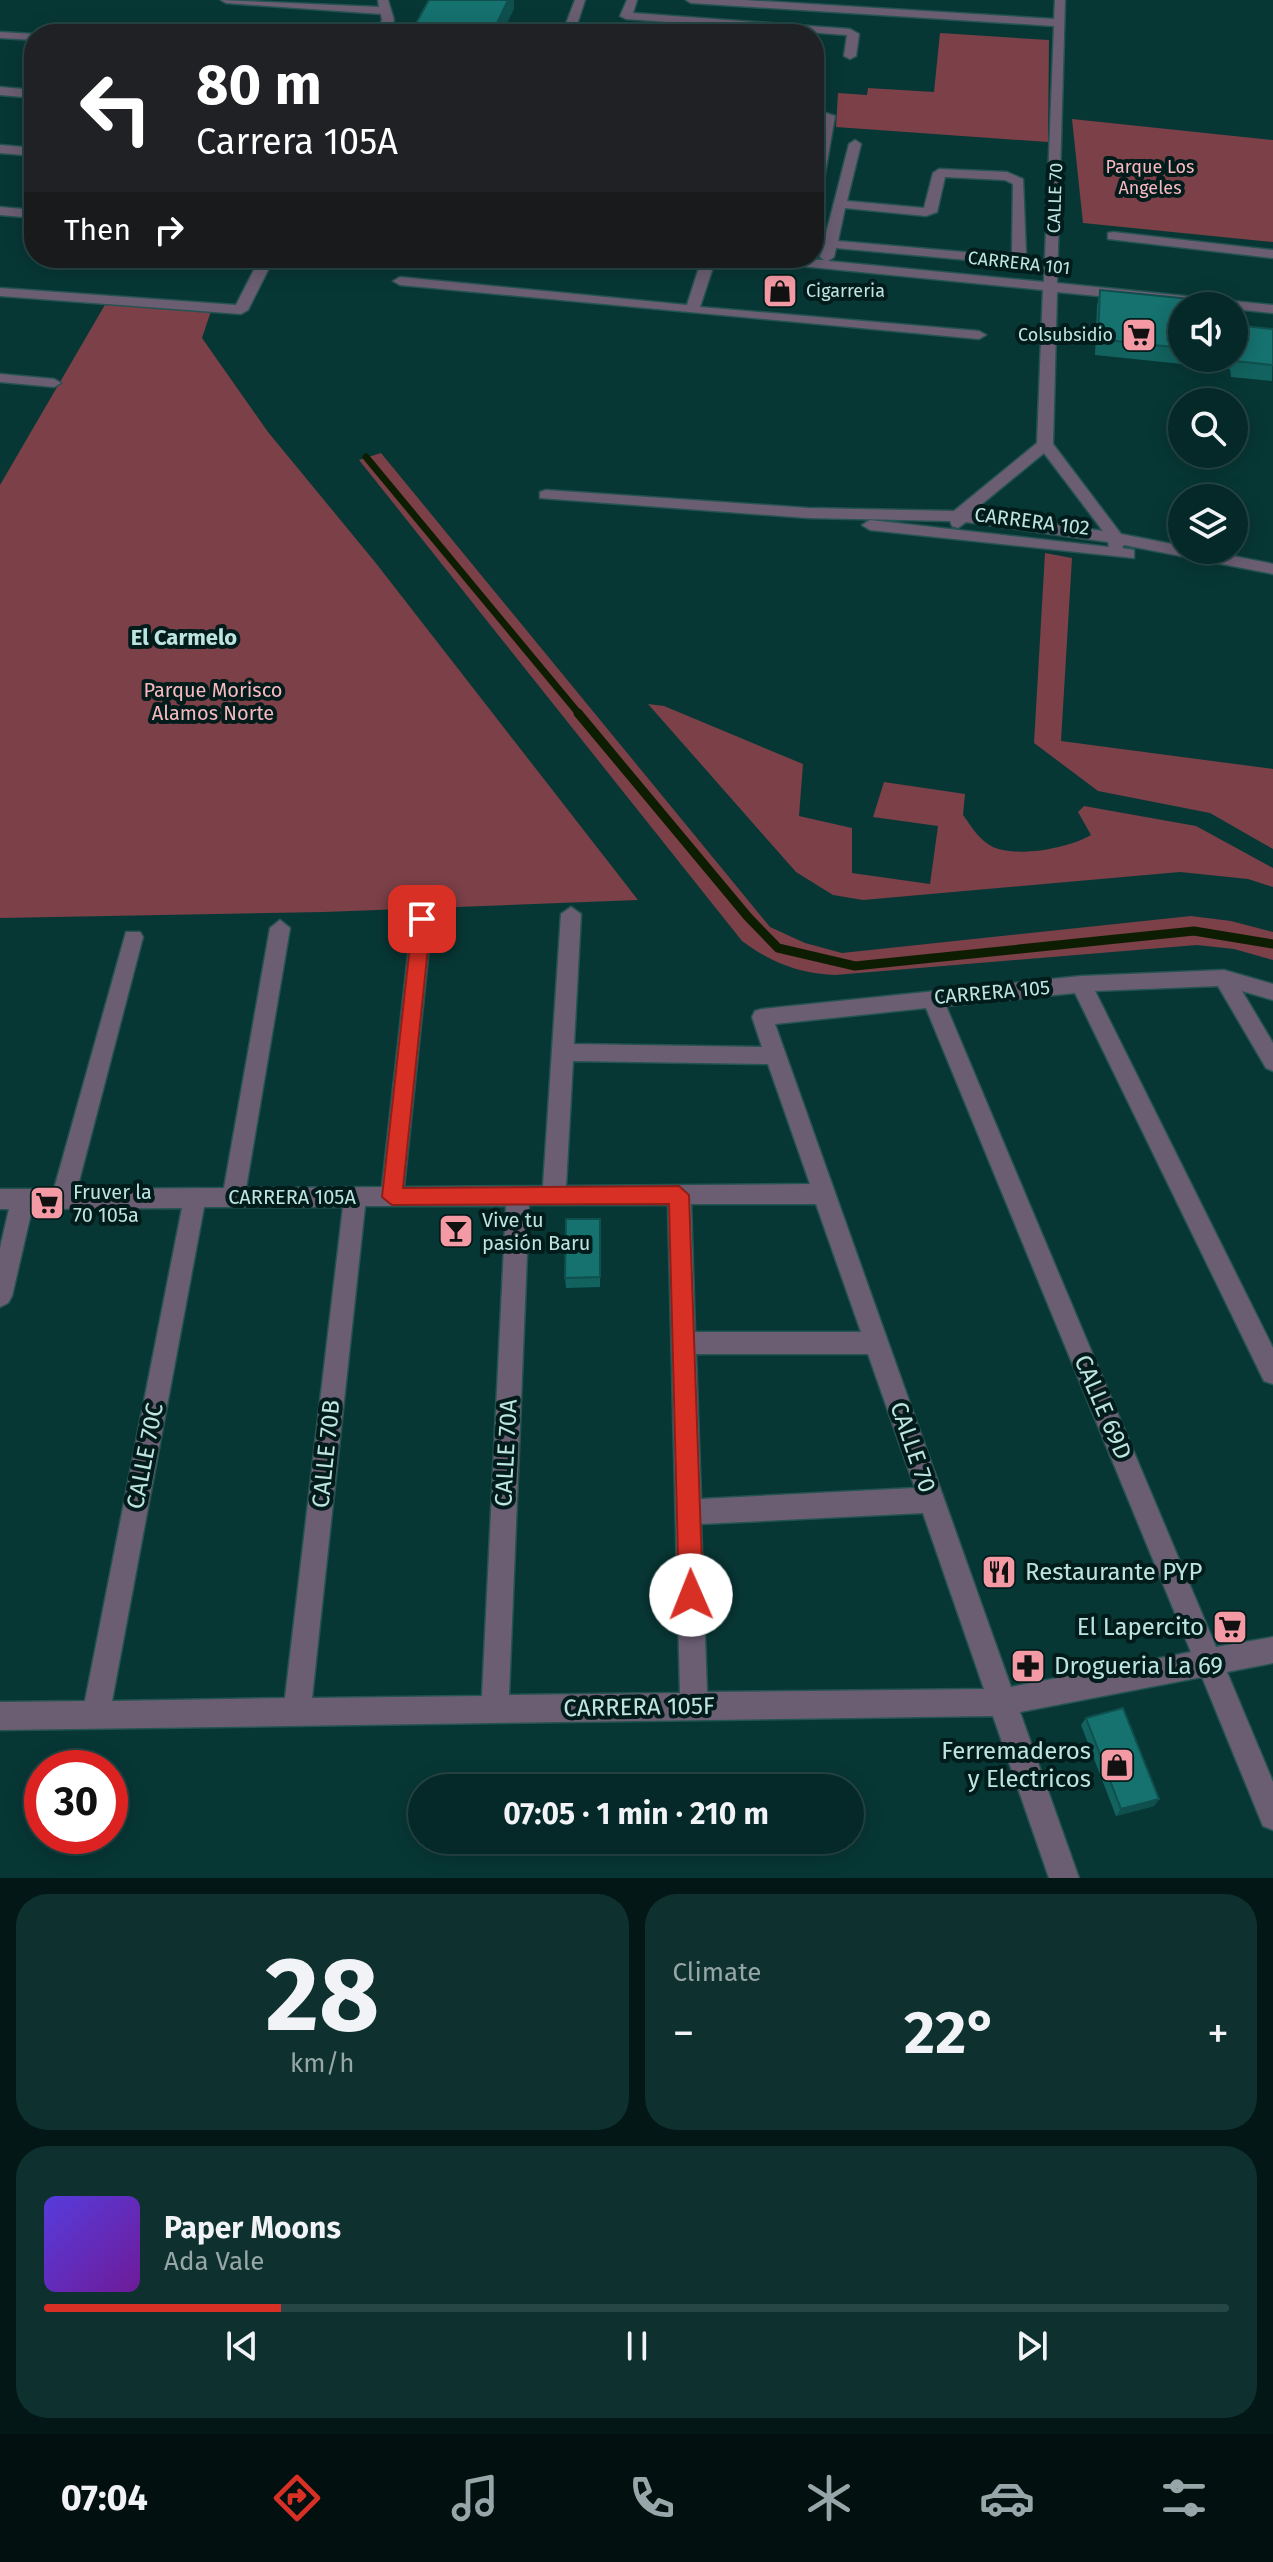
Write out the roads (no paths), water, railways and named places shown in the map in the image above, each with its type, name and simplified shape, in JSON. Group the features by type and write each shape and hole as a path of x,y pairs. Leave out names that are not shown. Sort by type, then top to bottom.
{"street":[{"path":"226,0 385,6"},
{"path":"572,24 580,0"},
{"path":"632,0 625,20 705,24"},
{"path":"691,0 800,3 1059,23"},
{"name":"CALLE 70","path":"1045,444 1060,0"},
{"path":"824,30 853,34 850,56"},
{"path":"0,35 24,36"},
{"path":"0,91 24,93"},
{"path":"824,115 829,116 824,134"},
{"path":"825,263 855,144"},
{"path":"0,149 24,151"},
{"path":"831,244 1012,260 1019,254 1019,182 1007,176 939,173 932,209 926,212 839,204"},
{"path":"0,211 24,213"},
{"path":"1113,236 1273,254"},
{"name":"CARRERA 101","path":"825,263 1273,309"},
{"path":"0,292 241,310 262,268"},
{"path":"692,310 706,268"},
{"path":"400,281 979,335"},
{"path":"0,378 54,383"},
{"path":"958,534 958,516 1045,444 1116,545"},
{"name":"CARRERA 102","path":"546,495 808,513 958,516 1213,565 1273,569"},
{"name":"CARRERA 102","path":"808,513 840,522 1116,545"},
{"path":"554,1196 571,914"},
{"path":"392,1197 422,919"},
{"path":"233,1198 280,928"},
{"path":"63,1199 133,937"},
{"path":"1224,978 1273,1062"},
{"name":"CARRERA 105","path":"762,1017 1081,984 1224,978 1273,992"},
{"path":"1081,984 1273,1373"},
{"name":"CALLE 69D","path":"932,998 1273,1816"},
{"name":"CALLE 70","path":"762,1017 1064,1878"},
{"path":"561,1052 776,1056"},
{"name":"CARRERA 105A","path":"12,1199 824,1194"},
{"path":"679,1195 694,1707"},
{"name":"CALLE 70A","path":"495,1709 518,1196"},
{"name":"CALLE 70B","path":"297,1712 355,1197"},
{"name":"CALLE 70C","path":"96,1715 195,1198"},
{"path":"0,1296 12,1199"},
{"path":"685,1343 877,1343"},
{"path":"690,1512 932,1500"},
{"name":"CARRERA 105F","path":"0,1716 1003,1702 1273,1650"}],"waterway":[{"path":"366,457 580,715"},
{"path":"578,713 748,917 778,948 855,966 1194,931 1273,944"}],"place":[{"name":"Cigarreria","path":"780,291"},
{"name":"Colsubsidio","path":"1139,335"},
{"name":"Fruver la 70 105a","path":"47,1203"},
{"name":"Vive tu pasión Baru","path":"456,1231"},
{"name":"Restaurante PYP","path":"999,1572"},
{"name":"El Lapercito","path":"1230,1627"},
{"name":"Drogueria La 69","path":"1028,1666"},
{"name":"Ferremaderos y Electricos","path":"1117,1765"}],"district":[{"name":"El Carmelo","path":"184,637"}],"park label":[{"name":"Parque Los Angeles","path":"1150,177"},
{"name":"Parque Morisco Alamos Norte","path":"213,702"}]}
